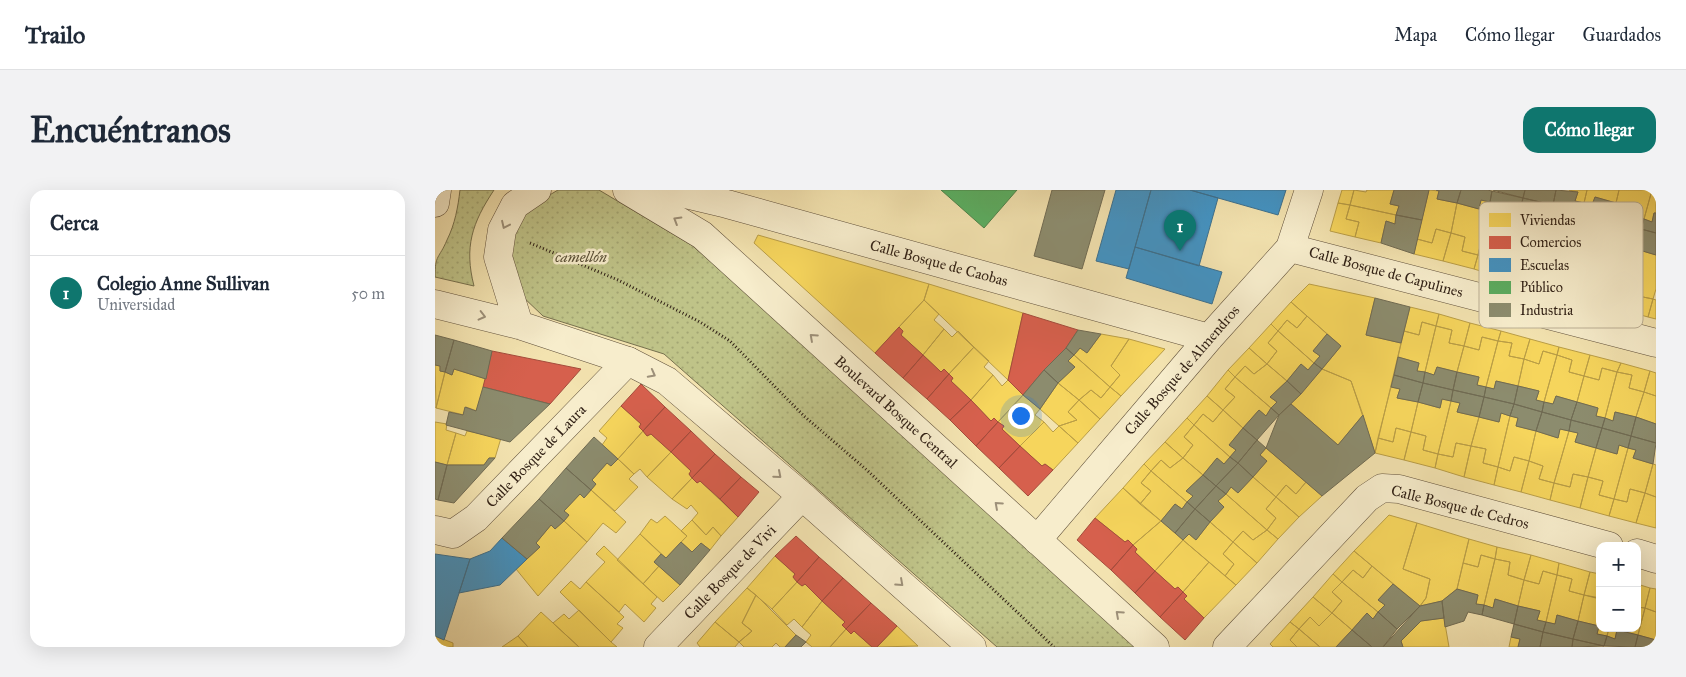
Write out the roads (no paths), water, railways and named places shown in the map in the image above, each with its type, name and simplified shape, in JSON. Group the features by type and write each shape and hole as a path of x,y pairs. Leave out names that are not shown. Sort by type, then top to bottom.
{"street":[{"path":"435,203 437,190"},
{"path":"519,324 498,257 501,230 515,205 537,190"},
{"name":"Boulevard Bosque Central","path":"627,190 701,235 1155,647"},
{"name":"Calle Bosque de Caobas","path":"668,190 734,197 1209,338"},
{"name":"Calle Bosque de Almendros","path":"1037,540 1209,338 1290,248 1309,190"},
{"path":"701,235 734,197"},
{"name":"Calle Bosque de Capulines","path":"1290,248 1479,297"},
{"path":"435,304 519,324 628,361 667,382 803,496 961,644"},
{"name":"Calle Bosque de Capulines","path":"1598,328 1656,343"},
{"name":"Calle Bosque de Laura","path":"435,530 453,534 476,518 628,361"},
{"name":"Calle Bosque de Cedros","path":"1227,647 1367,498 1382,488 1399,489 1596,542"},
{"name":"Calle Bosque de Vivi","path":"658,647 803,496"},
{"path":"1641,555 1656,558"}],"place":[{"name":"Colegio Anne Sullivan","path":"1180,251"}],"park label":[{"name":"camellón","path":"581,257"}]}
